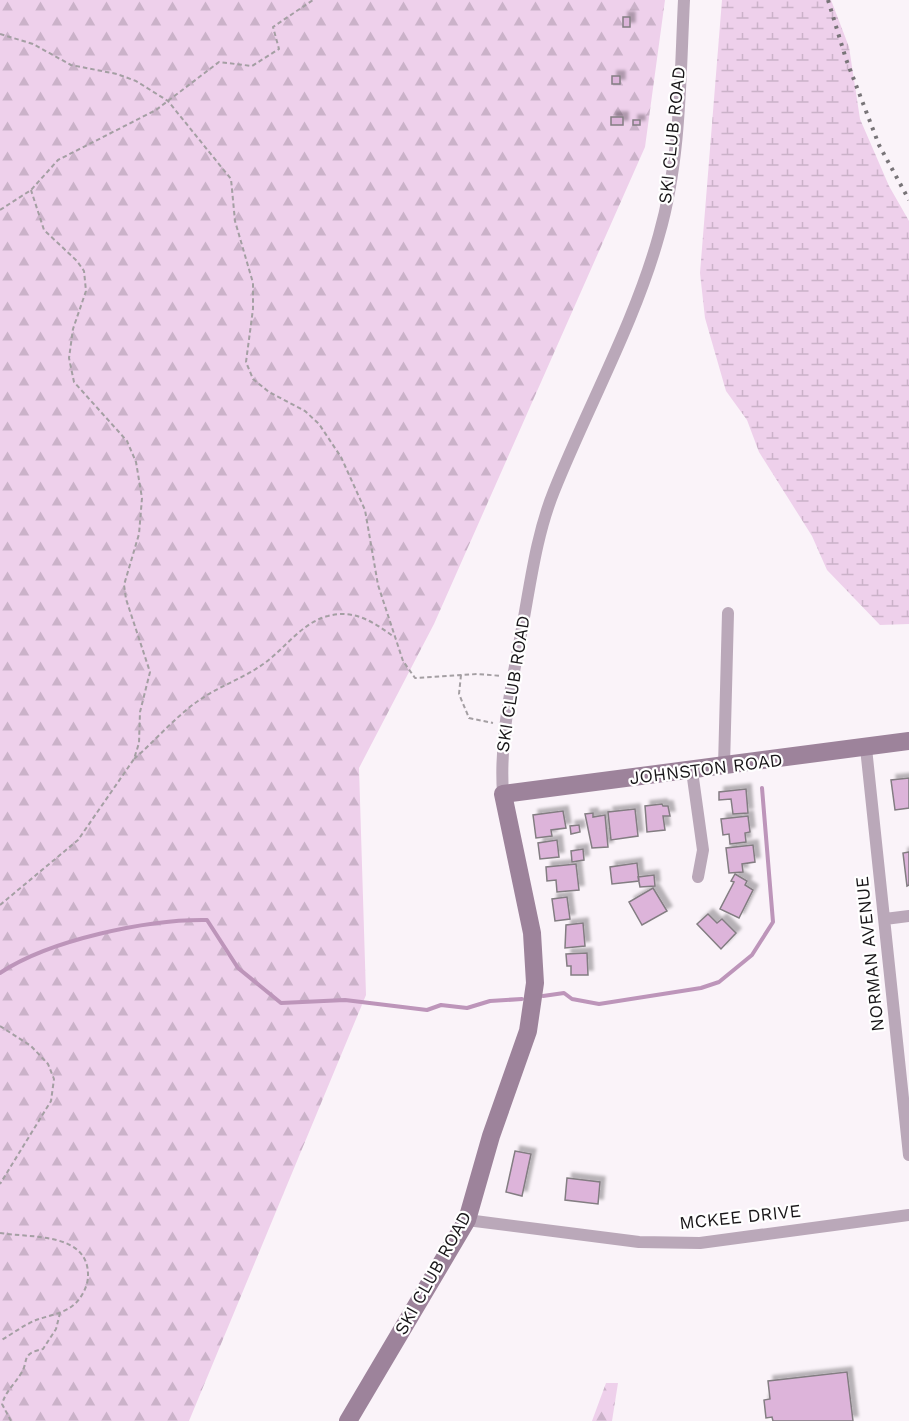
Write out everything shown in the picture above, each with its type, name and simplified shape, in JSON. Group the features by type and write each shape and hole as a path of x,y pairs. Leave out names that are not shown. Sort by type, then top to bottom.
{"street":[{"name":"SKI CLUB ROAD","path":"348,1421 467,1220 491,1136 528,1031 535,983 532,933 503,794 500,760 505,722 538,543 553,493 638,293 659,234 672,173 678,115 684,0"},
{"path":"724,766 728,613"},
{"name":"JOHNSTON ROAD","path":"503,794 909,741"},
{"name":"NORMAN AVENUE","path":"866,748 909,1155"},
{"path":"692,771 703,850 698,877"},
{"path":"885,919 909,916"},
{"name":"MCKEE DRIVE","path":"467,1220 639,1242 700,1243 909,1215"}],"path":[{"path":"0,210 31,190 58,160 156,110 219,62 252,66 279,49 273,27 313,0"},
{"path":"0,34 33,44 71,65 117,74 136,81 168,102 208,148 231,179 235,221 253,283 253,309 246,362 253,379 269,392 305,411 319,424 341,457 364,510 378,585 403,661 414,678 478,674 513,678"},
{"path":"31,190 44,230 77,261 84,271 86,291 73,329 69,358 74,382 127,441 136,462 142,498 139,534 124,585 126,599 150,672 140,712 139,742 134,759"},
{"path":"0,905 78,840 134,759 182,712 201,698 260,666 302,631 327,616 354,614 376,623 395,637"},
{"path":"461,675 459,694 469,718 486,723 505,722"},
{"path":"0,1026 31,1046 48,1064 54,1079 51,1101 0,1184"},
{"path":"0,1233 71,1243 82,1251 87,1260 89,1278 81,1298 59,1312 34,1321 0,1341"},
{"path":"11,1421 2,1404 4,1395 21,1374 24,1359 33,1351 43,1349 56,1329 61,1316 59,1312"}],"green space":[{"path":"0,0 665,0 645,147 434,624 359,768 366,995 189,1421 0,1421"},
{"path":"722,0 831,0 849,47 860,119 889,186 909,221 909,624 880,625 827,570 812,536 759,452 747,420 726,391 705,318 700,273"},
{"path":"606,1383 618,1383 612,1421 592,1421"}],"building":[{"path":"623,17 630,17 630,27 623,27"},
{"path":"612,76 620,76 620,84 612,84"},
{"path":"611,117 623,117 623,125 611,125"},
{"path":"633,120 640,120 640,125 633,125"},
{"path":"909,778 909,808 895,810 891,780"},
{"path":"746,789 748,813 733,814 731,799 719,800 719,792"},
{"path":"662,804 668,806 670,816 663,816 665,830 647,832 645,806"},
{"path":"635,809 638,836 611,840 608,812"},
{"path":"563,811 566,828 551,830 552,836 536,838 533,815"},
{"path":"593,813 593,817 605,815 608,847 592,848 585,814"},
{"path":"748,816 750,832 745,833 746,842 730,844 729,834 723,835 721,819"},
{"path":"579,825 580,832 571,834 570,826"},
{"path":"557,840 559,857 540,859 538,843"},
{"path":"753,845 755,862 742,864 743,872 729,873 726,848"},
{"path":"583,849 584,860 572,862 571,851"},
{"path":"909,852 909,885 907,886 903,853"},
{"path":"637,863 639,881 612,884 610,867"},
{"path":"576,864 579,890 557,892 556,880 547,881 546,867"},
{"path":"735,874 747,881 745,885 753,890 739,918 720,909 734,882 731,881"},
{"path":"654,875 655,886 640,887 638,877"},
{"path":"653,888 667,911 642,925 629,902"},
{"path":"567,897 570,919 555,921 552,899"},
{"path":"708,914 717,923 722,919 736,933 721,949 697,924"},
{"path":"583,923 585,946 565,948 566,925"},
{"path":"587,953 588,975 571,975 571,966 567,966 566,954"},
{"path":"515,1151 531,1154 522,1196 506,1192"},
{"path":"567,1178 600,1182 598,1204 565,1200"},
{"path":"847,1372 853,1421 773,1421 772,1417 766,1418 764,1400 770,1399 768,1381"}],"waterway":[{"path":"543,996 564,993 572,999 599,1004 701,988 719,982 752,955 773,922 762,788"},
{"path":"0,973 21,961 71,941 157,923 207,920 238,968 281,1003 345,1000 427,1010 441,1005 467,1008 490,1001 522,999"}],"railway":[{"path":"828,0 846,59 879,145 909,200"}]}
